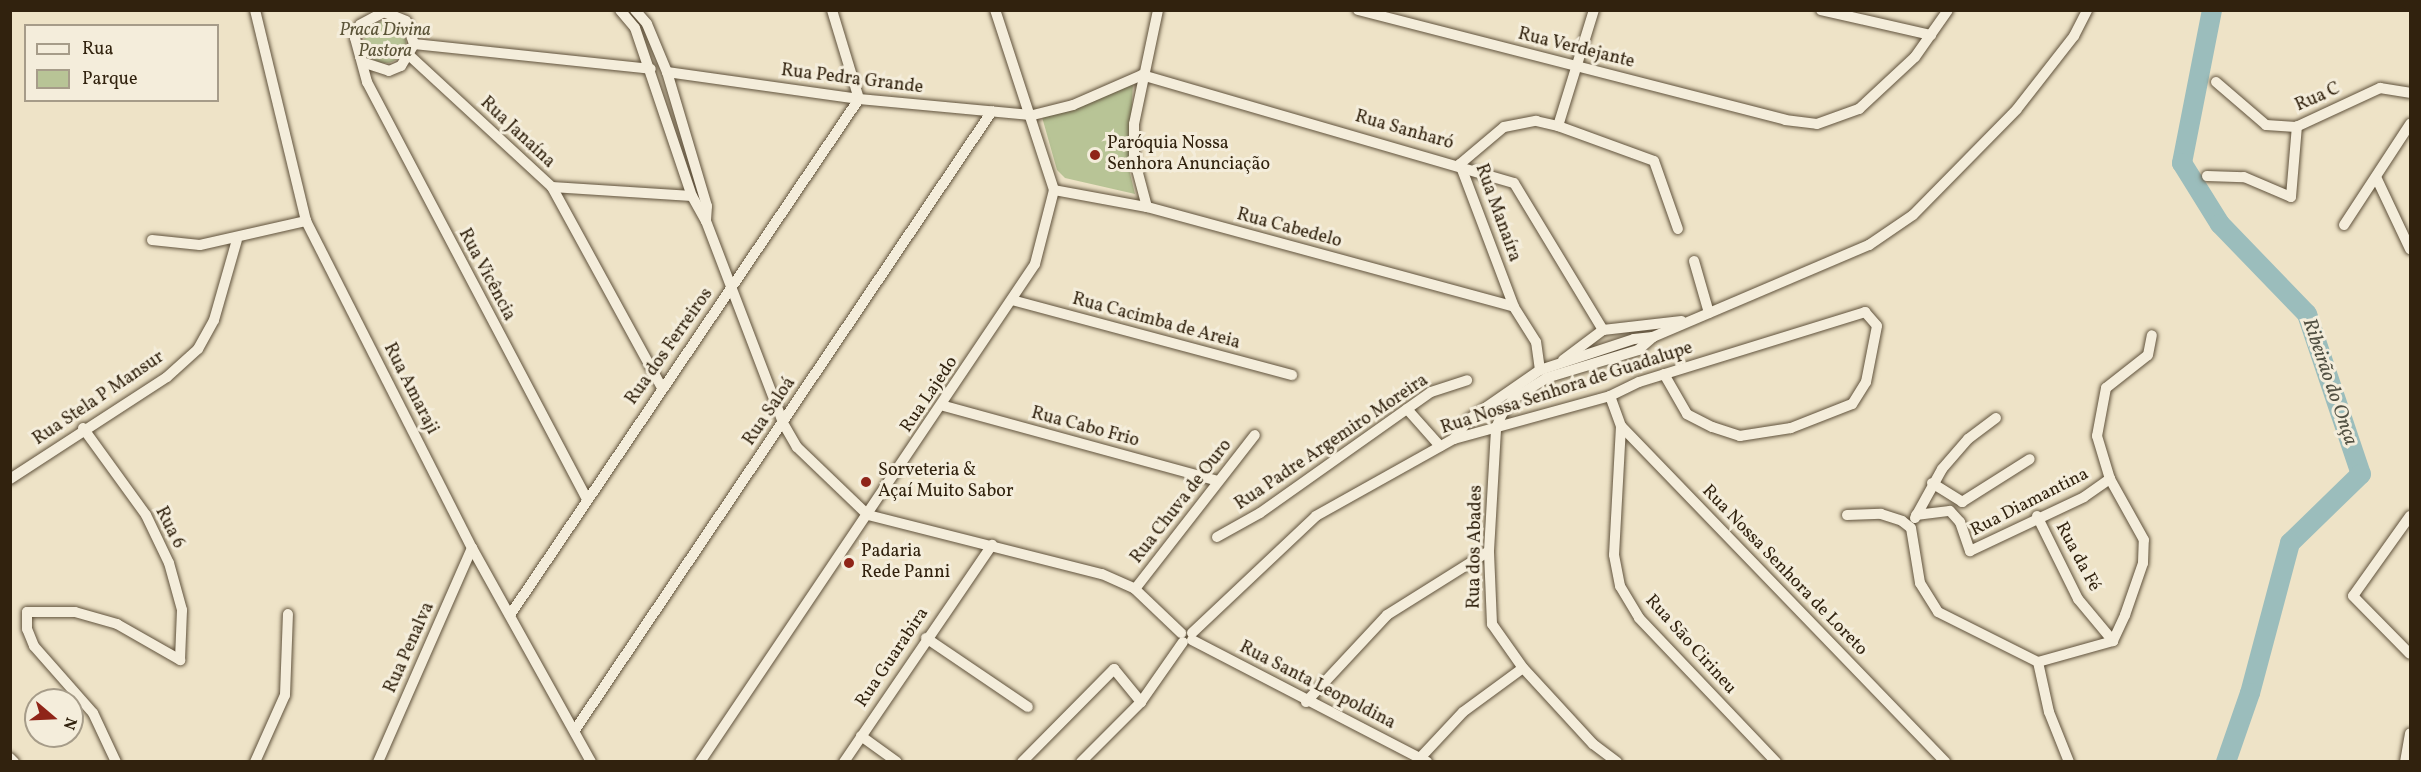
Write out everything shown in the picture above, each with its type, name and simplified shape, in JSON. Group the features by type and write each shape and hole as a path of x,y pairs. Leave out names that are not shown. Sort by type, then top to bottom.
{"street":[{"name":"Rua Amaraji","path":"255,10 306,221 472,548 591,762"},
{"path":"620,10 635,28 651,69 692,196 706,221 783,423 803,454 868,515"},
{"path":"635,10 647,24 667,72 707,206 706,221"},
{"path":"832,10 859,99"},
{"path":"995,10 1033,115 1054,190"},
{"path":"1147,207 1134,158 1142,75 1158,10"},
{"name":"Rua Verdejante","path":"1358,10 1785,120 1817,124 1859,109 1932,35 1948,10"},
{"path":"1558,126 1580,68 1594,10"},
{"path":"1821,10 1932,35"},
{"path":"1454,439 1469,419 1540,370 1560,362 1653,337 1869,245 1913,215 2017,109 2074,36 2087,10"},
{"path":"384,11 406,21 414,44 410,56 389,71 364,63 355,38 360,25 384,11"},
{"path":"414,44 651,69"},
{"name":"Rua Janaína","path":"410,56 552,187 692,196"},
{"name":"Rua Vicência","path":"364,63 379,110 587,499"},
{"name":"Rua Pedra Grande","path":"667,72 859,99 1033,115"},
{"path":"1033,115 1073,105 1142,75"},
{"name":"Rua Sanharó","path":"1142,75 1460,164 1514,183 1603,330"},
{"name":"Rua C","path":"2216,82 2266,125 2297,126 2380,88 2410,93"},
{"name":"Rua dos Ferreiros","path":"510,615 661,386 732,288 859,99"},
{"name":"Rua Saloá","path":"575,730 992,111"},
{"name":"Rua Manaíra","path":"1540,370 1536,342 1514,307 1460,164 1504,127 1536,121 1558,126 1654,161 1678,229"},
{"path":"2344,225 2410,124"},
{"path":"2207,176 2244,177 2290,197 2297,126"},
{"path":"2376,177 2410,249"},
{"path":"552,187 661,386"},
{"name":"Rua Cabedelo","path":"1054,190 1147,207 1514,307"},
{"name":"Rua Lajedo","path":"700,762 944,406 1035,264 1054,190"},
{"path":"152,240 200,245 237,240 252,231 306,221"},
{"name":"Rua Stela P Mansur","path":"10,479 83,428 167,377 198,349 214,320 237,240"},
{"path":"1694,261 1709,313"},
{"name":"Rua Cacimba de Areia","path":"1012,300 1292,375"},
{"name":"Rua Nossa Senhora de Guadalupe","path":"1081,762 1141,702 1187,637 1316,516 1440,446 1454,439 1610,396 1664,374 1865,312 1877,326 1866,382 1852,404 1791,428 1740,436 1712,427 1687,414 1664,374"},
{"path":"1560,362 1603,330 1696,318"},
{"path":"1996,418 1968,439 1932,483 1916,515 1911,528 1920,583 1938,612 2038,662 2114,641 2143,563 2144,540 2110,479 2097,436 2106,388 2148,355 2152,335"},
{"path":"1496,428 1513,399 1546,378 1638,350 1653,337"},
{"name":"Rua Padre Argemiro Moreira","path":"1217,537 1260,513 1431,392 1467,380"},
{"name":"Rua Nossa Senhora de Loreto","path":"1610,396 1621,426 1945,762"},
{"name":"Rua Cabo Frio","path":"944,406 1218,481"},
{"path":"1407,409 1440,446"},
{"name":"Rua São Cirineu","path":"1621,426 1614,555 1620,586 1639,618 1776,762"},
{"name":"Rua 6","path":"83,428 146,515 169,563 182,610 180,660 117,624 75,612 27,612 27,629 34,646 93,713 116,762"},
{"name":"Rua dos Abades","path":"1496,428 1489,551 1492,624 1523,668 1593,744 1617,762"},
{"name":"Rua Chuva de Ouro","path":"1135,589 1255,435"},
{"path":"1932,483 1962,502 2030,459"},
{"name":"Rua Diamantina","path":"1916,515 1950,511 1960,522 1970,551 2037,516 2084,497 2110,479"},
{"path":"1847,515 1881,514 1911,528"},
{"name":"Rua Santa Leopoldina","path":"868,515 1102,574 1135,589 1187,637 1306,702 1424,760"},
{"name":"Rua da Fé","path":"2037,516 2078,599 2114,641"},
{"path":"2410,516 2354,596 2410,652"},
{"name":"Rua Guarabira","path":"844,762 926,638 992,545"},
{"name":"Rua Penalva","path":"378,762 472,548"},
{"path":"1306,702 1387,615 1489,551"},
{"path":"255,762 285,695 288,614"},
{"path":"926,638 1028,706"},
{"path":"2038,662 2049,712 2069,762"},
{"path":"1424,760 1463,712 1523,668"},
{"path":"1022,762 1114,669 1141,702"},
{"path":"2405,762 2410,733"},
{"path":"861,736 897,762"},
{"path":"10,758 14,762"}],"green space":[{"name":"Praca Divina Pastora","path":"385,21 393,22 400,27 405,34 405,50 400,57 393,62 385,63 377,62 370,57 365,50 364,42 365,34 370,27 377,22"},
{"path":"1133,82 1129,169 1135,194 1065,178 1057,170 1042,117"}],"waterway":[{"name":"Ribeirão do Onça","path":"2212,10 2182,163 2220,224 2307,314 2361,474 2290,543 2250,693 2226,762"}],"place":[{"name":"Paróquia Nossa Senhora Anunciação","path":"1095,155"},
{"name":"Sorveteria & Açaí Muito Sabor","path":"866,482"},
{"name":"Padaria Rede Panni","path":"849,563"}]}
